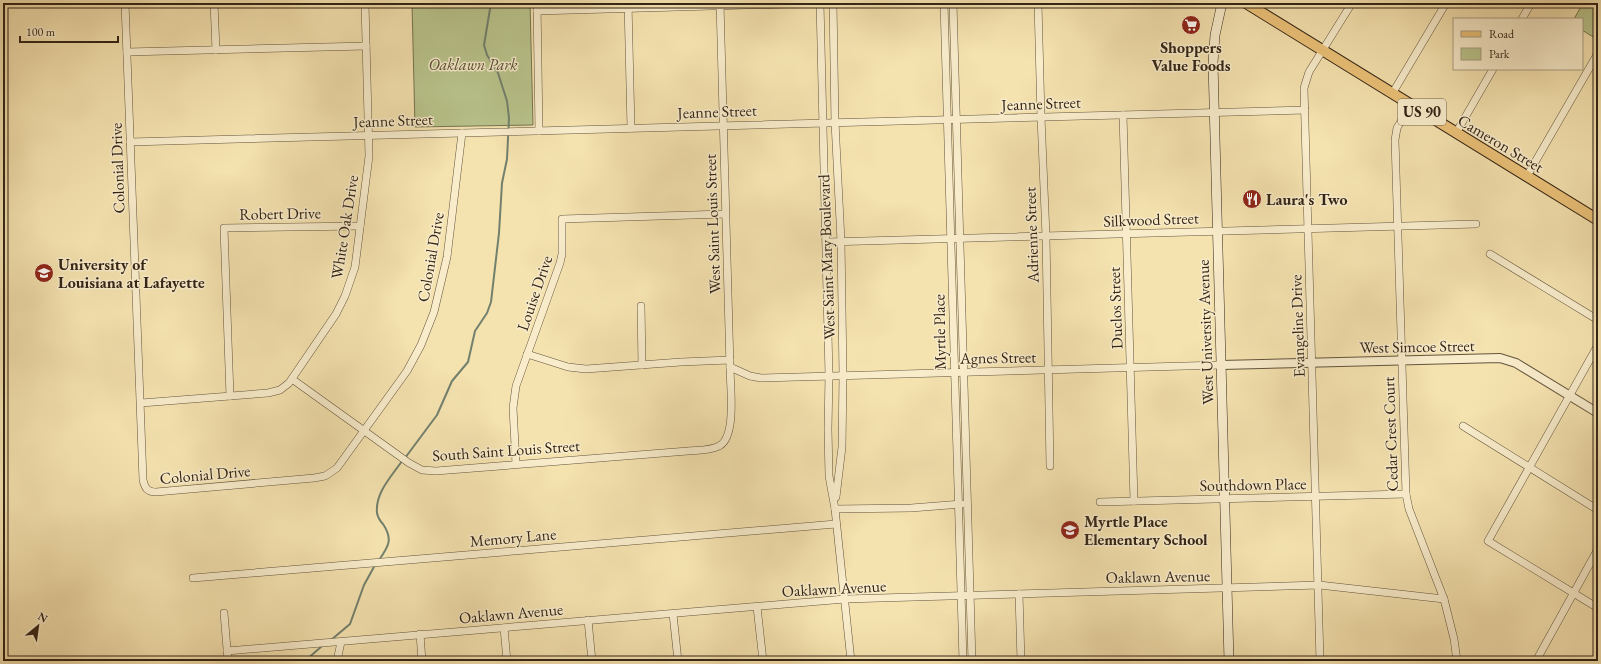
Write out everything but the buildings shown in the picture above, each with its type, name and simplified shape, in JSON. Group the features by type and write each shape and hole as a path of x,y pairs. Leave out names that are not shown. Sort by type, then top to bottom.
{"main road":[{"name":"West University Avenue","path":"1222,3 1214,52 1214,112 1229,661"},
{"name":"Cameron Street","path":"1246,3 1598,220"}],"street":[{"name":"Colonial Drive","path":"124,3 143,480 146,489 151,492 314,478 325,476 337,468 407,371 421,345 434,312 447,257 462,132"},
{"path":"214,3 216,50"},
{"name":"White Oak Drive","path":"141,403 274,392 284,388 330,326 345,296 355,266 369,156 365,3"},
{"path":"537,3 539,130"},
{"path":"537,11 628,6 820,3"},
{"name":"West Saint Mary Boulevard","path":"820,3 830,476 851,661"},
{"name":"West Saint Mary Boulevard","path":"833,3 835,122 841,241 843,375 842,447 835,510"},
{"name":"Myrtle Place","path":"944,3 946,120 951,238 963,661"},
{"name":"Myrtle Place","path":"954,3 963,372 969,504 972,661"},
{"name":"Adrienne Street","path":"1038,3 1046,236 1050,466"},
{"name":"Evangeline Drive","path":"1320,661 1304,88 1306,80 1352,3"},
{"path":"1392,94 1446,3"},
{"path":"1523,18 1531,3"},
{"name":"West Saint Louis Street","path":"720,4 731,421 730,431 724,442"},
{"path":"628,6 631,128"},
{"path":"127,52 366,46"},
{"path":"1527,176 1598,52"},
{"path":"1456,133 1492,70"},
{"name":"Cedar Crest Court","path":"1411,105 1395,134 1406,494 1409,509 1444,599 1457,661"},
{"name":"Jeanne Street","path":"130,142 1305,110"},
{"name":"Duclos Street","path":"1123,115 1134,501"},
{"name":"Louise Drive","path":"516,464 513,398 527,354 560,263 562,254 562,219 725,214"},
{"name":"Silkwood Street","path":"826,242 1476,224"},
{"name":"Robert Drive","path":"230,396 224,228 360,226"},
{"path":"1490,254 1598,320"},
{"path":"641,306 642,365"},
{"path":"1598,345 1528,467 1488,541 1598,608"},
{"name":"Agnes Street","path":"527,354 573,368 593,369 642,365 730,364 750,376 761,378 1221,365"},
{"name":"West Simcoe Street","path":"1221,365 1494,358 1505,359 1516,363 1598,413"},
{"name":"South Saint Louis Street","path":"292,379 409,463 422,470 436,471 712,448 724,442"},
{"path":"1462,426 1598,510"},
{"name":"Southdown Place","path":"1100,502 1406,494"},
{"path":"835,510 911,508 969,504"},
{"name":"Memory Lane","path":"193,578 836,524"},
{"path":"1536,661 1598,549"},
{"name":"Oaklawn Avenue","path":"227,651 757,606 845,600 1319,585 1444,599"},
{"path":"1019,594 1021,661"},
{"path":"757,606 763,661"},
{"path":"224,613 228,661"},
{"path":"673,614 678,661"},
{"path":"588,620 592,661"},
{"path":"504,628 508,661"},
{"path":"420,634 422,661"},
{"path":"337,661 341,642"}],"green space":[{"name":"Oaklawn Park","path":"412,3 530,3 533,125 415,127"},
{"path":"1583,3 1598,3 1598,40 1583,31 1583,18 1575,18"}],"waterway":[{"path":"405,458 437,415 452,381 468,362 475,331 487,313 491,302 499,233 502,183 507,159 509,118 507,101 498,73 487,55 484,45 491,3"},
{"path":"379,560 385,551 389,538 386,529 377,515 377,506 381,492 402,461"},
{"path":"331,640 350,624 364,585 375,565"},
{"path":"305,661 322,646"}],"place":[{"name":"Shoppers Value Foods","path":"1191,25"},
{"name":"Laura's Two","path":"1252,199"},
{"name":"University of Louisiana at Lafayette","path":"44,273"},
{"name":"Myrtle Place Elementary School","path":"1070,530"}]}
